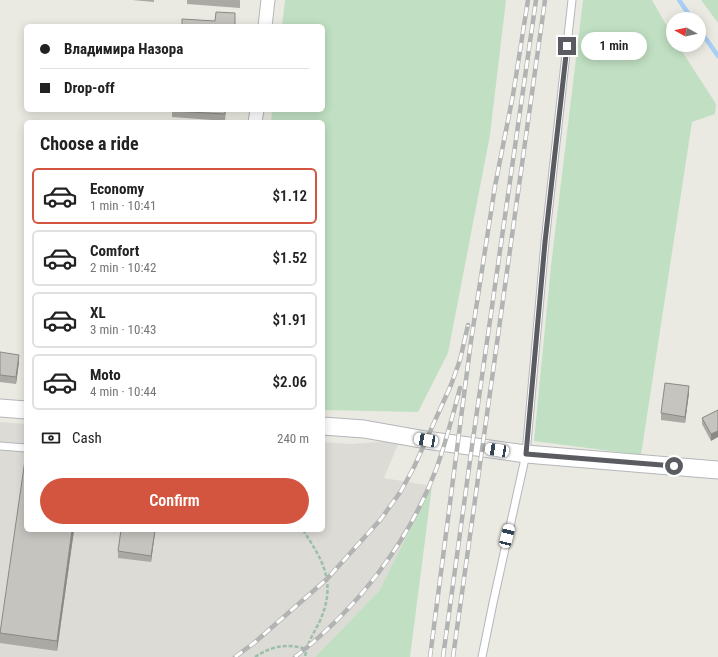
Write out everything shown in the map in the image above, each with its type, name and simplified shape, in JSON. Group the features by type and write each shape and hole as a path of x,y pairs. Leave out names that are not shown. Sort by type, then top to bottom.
{"street":[{"path":"265,24 268,0"},
{"path":"0,408 24,410"},
{"path":"325,426 364,429 426,440 526,454 718,470"}],"lane":[{"path":"482,657 526,454 545,242 572,0"},
{"path":"0,446 24,448"}],"path":[{"path":"304,532 318,554 323,566 327,579 328,594 319,622 306,649 305,657"},
{"path":"255,657 264,651 279,646 294,646 306,649"}],"shaded area":[{"path":"0,422 24,424 24,532 325,532 325,442 352,444 400,440 384,478 432,486 379,591 315,657 0,657"}],"green space":[{"path":"285,0 506,0 490,135 448,353 418,412 325,410 325,120 271,120 272,112 325,112 325,24 282,24"},
{"path":"583,0 652,0 666,25 666,52 683,52 716,104 715,114 692,122 641,455 534,441 551,266"},
{"path":"701,0 718,0 718,23"},
{"path":"432,486 410,657 315,657 379,591"}],"building":[{"path":"216,12 235,13 235,24 182,24 182,19 215,21"},
{"path":"190,112 225,112 225,114"},
{"path":"0,352 19,355 16,377 0,375"},
{"path":"665,383 689,386 685,417 661,413"},
{"path":"718,410 718,431 711,434 702,418"},
{"path":"24,467 24,532 72,532 57,641 0,633"},
{"path":"121,532 155,532 151,556 118,551"}],"waterway":[{"path":"679,0 687,12"},
{"path":"706,39 718,56"}],"railway":[{"path":"430,657 471,341 495,186 513,95 528,0"},
{"path":"443,657 536,0"},
{"path":"453,657 545,0"},
{"path":"235,657 254,643 327,579 381,519 401,491 414,467 451,385 460,360 468,325"},
{"path":"295,657 318,638 360,595 379,572 412,521 437,467 460,388"}],"route":[{"path":"567,46 545,242 526,454 674,466"}]}
